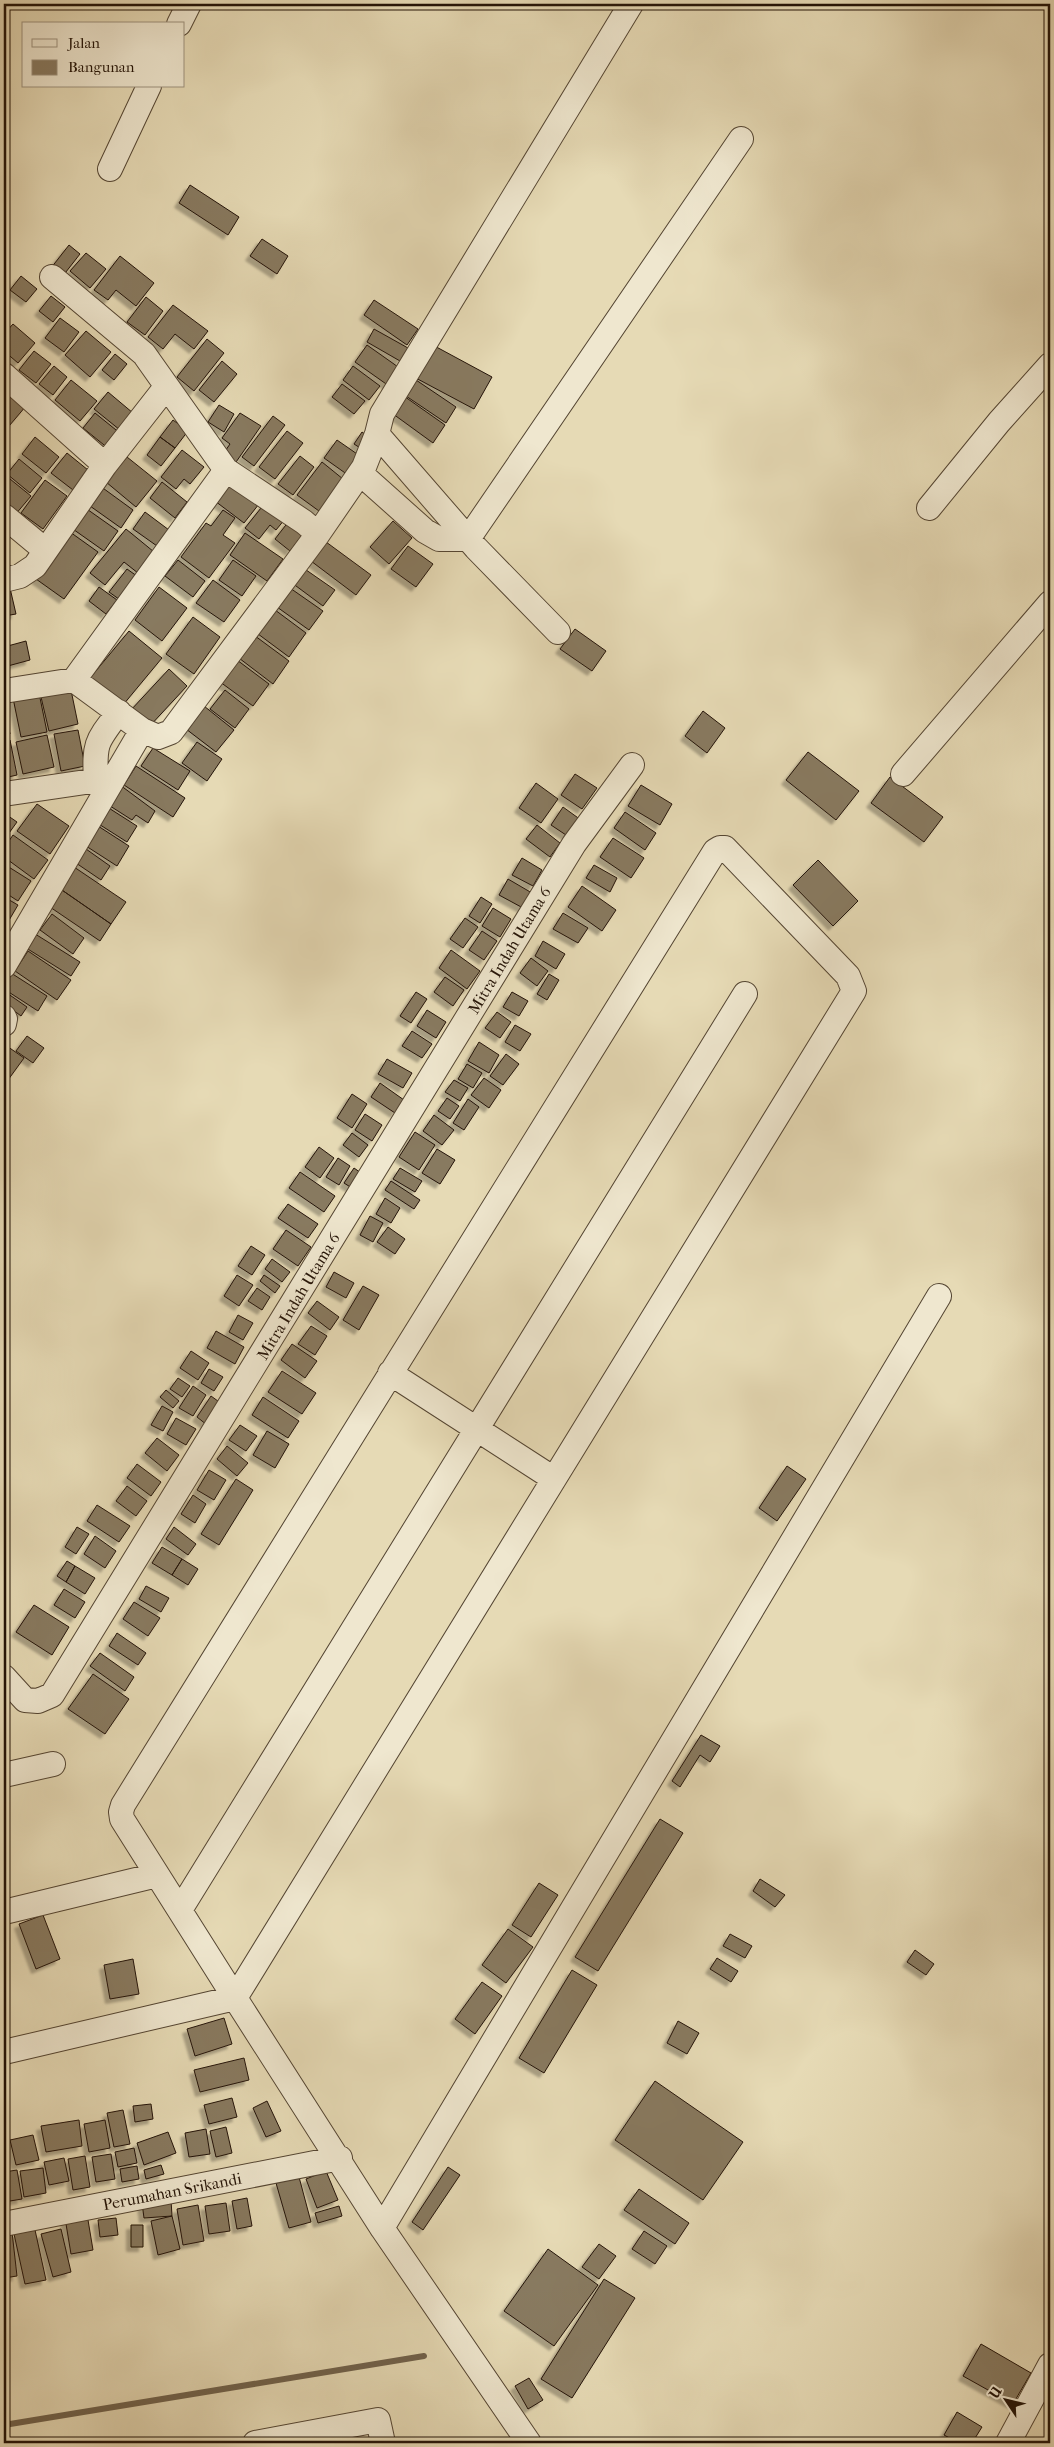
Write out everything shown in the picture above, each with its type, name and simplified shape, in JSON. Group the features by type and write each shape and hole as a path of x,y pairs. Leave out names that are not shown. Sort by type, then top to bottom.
{"street":[{"path":"180,22 189,4"},
{"path":"4,691 74,680 142,730 158,737 171,732 318,534 360,473 377,434 382,414 631,4"},
{"path":"110,169 148,88"},
{"path":"456,539 741,139"},
{"path":"52,277 144,354 226,470 304,522 318,534"},
{"path":"929,508 999,422 1050,365"},
{"path":"4,375 105,465"},
{"path":"4,580 20,576 35,566 105,465 166,387"},
{"path":"377,434 456,539 558,632"},
{"path":"74,680 226,470"},
{"path":"360,473 412,521 456,539"},
{"path":"4,516 45,550"},
{"path":"904,774 1050,603"},
{"path":"104,779 94,751 99,739 119,712"},
{"path":"4,966 104,779 142,730"},
{"name":"Mitra Indah Utama 6","path":"4,1677 25,1700 38,1701 52,1695 574,844 632,765"},
{"path":"4,794 104,779"},
{"path":"4,2052 235,1998 854,991 848,976 725,848 720,848 715,852 120,1812 122,1819 157,1875 235,1998 340,2158 382,2228 529,2443"},
{"path":"180,1910 745,994"},
{"path":"4,1017 6,1019 4,1024"},
{"path":"382,2228 939,1296"},
{"path":"390,1374 554,1479"},
{"path":"4,1775 53,1764"},
{"path":"4,1912 157,1875"},
{"name":"Perumahan Srikandi","path":"4,2224 340,2158"},
{"path":"1008,2443 1050,2365"},
{"path":"255,2443 378,2420 383,2443"}],"building":[{"path":"190,185 239,217 228,235 179,203"},
{"path":"262,239 288,256 277,274 250,256"},
{"path":"69,245 80,254 62,277 51,268"},
{"path":"86,253 106,269 90,288 70,271"},
{"path":"120,256 154,283 136,306 116,290 108,300 94,290"},
{"path":"21,276 37,289 26,302 10,290"},
{"path":"51,296 65,307 53,322 39,311"},
{"path":"146,297 163,311 145,335 127,322"},
{"path":"374,300 418,329 407,345 364,315"},
{"path":"173,305 208,331 194,349 175,334 163,349 148,337"},
{"path":"60,318 79,332 64,352 45,338"},
{"path":"13,324 35,343 18,363 4,351 4,334"},
{"path":"374,329 408,348 400,361 367,342"},
{"path":"86,331 111,352 90,377 65,355"},
{"path":"207,339 224,353 194,391 177,377"},
{"path":"429,343 492,377 474,409 412,376"},
{"path":"367,345 401,369 389,386 355,362"},
{"path":"34,351 51,364 36,383 19,370"},
{"path":"115,354 127,364 114,380 102,370"},
{"path":"222,361 237,374 214,402 199,390"},
{"path":"54,366 67,377 53,395 39,384"},
{"path":"353,366 380,386 369,400 343,380"},
{"path":"71,380 97,401 80,421 55,400"},
{"path":"416,380 456,407 446,423 406,396"},
{"path":"342,384 365,401 354,414 332,397"},
{"path":"4,389 26,406 4,432"},
{"path":"108,392 133,413 120,430 94,409"},
{"path":"401,394 445,425 433,443 389,411"},
{"path":"219,405 234,414 224,432 208,422"},
{"path":"95,413 121,434 109,449 83,428"},
{"path":"240,413 261,426 234,465 221,457 230,444 222,438"},
{"path":"273,416 285,425 254,466 242,457"},
{"path":"173,420 188,431 175,448 160,437"},
{"path":"287,431 303,443 275,479 259,467"},
{"path":"362,432 373,440 365,451 354,444"},
{"path":"35,437 59,457 46,473 22,454"},
{"path":"160,437 175,448 161,466 147,455"},
{"path":"337,440 360,456 348,475 324,458"},
{"path":"182,450 204,467 190,484 184,479 176,489 161,477"},
{"path":"67,453 88,470 73,490 51,473"},
{"path":"300,456 314,467 293,495 278,484"},
{"path":"127,457 157,481 136,507 106,482"},
{"path":"19,459 42,478 30,493 7,474"},
{"path":"322,462 343,479 319,511 297,495"},
{"path":"10,479 31,496 15,515 4,506 4,487"},
{"path":"45,480 67,496 43,529 21,513"},
{"path":"225,480 259,504 244,523 211,498"},
{"path":"162,482 187,502 175,518 150,498"},
{"path":"96,483 133,510 121,528 83,501"},
{"path":"265,503 285,519 276,530 270,525 259,539 245,528"},
{"path":"84,507 118,531 104,551 70,527"},
{"path":"223,510 235,518 223,535 235,543 209,578 181,557 206,523 211,526"},
{"path":"145,512 169,530 157,546 133,529"},
{"path":"289,521 304,533 290,551 275,539"},
{"path":"393,521 412,538 389,564 370,547"},
{"path":"126,529 159,556 143,577 124,562 105,585 90,573"},
{"path":"70,532 98,552 64,599 36,579"},
{"path":"245,533 283,559 267,581 230,555"},
{"path":"322,539 371,575 356,595 307,558"},
{"path":"408,546 433,564 416,587 391,569"},
{"path":"178,560 205,581 193,597 165,576"},
{"path":"233,560 256,576 242,596 219,580"},
{"path":"299,565 335,590 323,606 288,580"},
{"path":"127,569 141,579 123,602 109,592"},
{"path":"213,580 240,600 224,622 196,603"},
{"path":"99,587 117,600 106,614 89,601"},
{"path":"159,587 187,608 162,641 135,620"},
{"path":"10,588 16,614 4,616 4,590"},
{"path":"290,588 323,611 309,630 277,607"},
{"path":"267,604 306,633 289,657 250,628"},
{"path":"193,617 220,637 194,674 166,654"},
{"path":"575,629 606,651 592,671 560,649"},
{"path":"247,630 289,661 273,684 231,652"},
{"path":"129,631 162,658 123,705 90,678"},
{"path":"26,641 30,660 4,667 4,647"},
{"path":"233,657 269,684 253,706 216,679"},
{"path":"169,669 187,686 148,728 130,711"},
{"path":"71,690 78,724 49,731 41,697"},
{"path":"225,690 249,709 235,728 210,709"},
{"path":"39,693 47,732 21,737 13,698"},
{"path":"4,706 10,734 4,736"},
{"path":"204,706 234,730 216,752 186,729"},
{"path":"703,711 725,728 707,753 685,736"},
{"path":"78,730 85,766 61,771 54,734"},
{"path":"47,735 54,767 23,774 16,742"},
{"path":"10,740 17,775 4,778 4,742"},
{"path":"197,742 222,759 207,781 182,763"},
{"path":"153,748 190,771 178,790 141,766"},
{"path":"808,752 859,791 836,820 786,780"},
{"path":"136,766 185,798 173,817 124,785"},
{"path":"575,774 597,788 582,809 561,795"},
{"path":"890,777 943,817 924,842 871,803"},
{"path":"536,783 558,799 541,823 519,808"},
{"path":"120,785 155,811 148,823 136,815 132,820 107,804"},
{"path":"641,785 672,804 660,825 628,806"},
{"path":"37,804 69,826 50,854 17,831"},
{"path":"104,805 137,826 127,842 94,821"},
{"path":"563,807 581,820 569,837 551,825"},
{"path":"625,812 656,833 645,850 614,828"},
{"path":"4,813 17,822 4,840"},
{"path":"537,825 560,843 550,857 526,839"},
{"path":"98,826 129,846 117,866 86,846"},
{"path":"13,835 48,860 34,879 4,857 4,848"},
{"path":"613,838 644,858 631,878 600,857"},
{"path":"86,849 110,866 101,880 76,863"},
{"path":"522,858 542,870 533,886 512,875"},
{"path":"818,860 858,901 833,926 793,885"},
{"path":"4,864 31,881 18,901 4,892"},
{"path":"594,865 617,878 610,892 586,878"},
{"path":"74,867 126,902 111,924 59,888"},
{"path":"508,879 532,893 523,908 499,895"},
{"path":"582,886 616,910 602,931 568,907"},
{"path":"59,888 111,924 100,941 47,905"},
{"path":"4,897 18,905 5,927 4,926"},
{"path":"481,897 492,904 480,923 469,916"},
{"path":"493,908 511,919 500,937 482,926"},
{"path":"563,913 588,928 578,943 553,929"},
{"path":"52,914 84,938 73,954 40,930"},
{"path":"465,918 478,927 463,948 450,939"},
{"path":"482,931 497,941 484,960 469,950"},
{"path":"32,932 80,962 71,976 23,946"},
{"path":"543,941 565,954 556,969 535,956"},
{"path":"451,950 480,971 467,989 439,968"},
{"path":"28,951 71,980 57,1000 15,971"},
{"path":"531,958 548,971 537,986 520,973"},
{"path":"11,973 47,996 38,1011 4,989 4,983"},
{"path":"549,974 559,980 547,1000 537,994"},
{"path":"445,977 464,990 453,1006 434,992"},
{"path":"4,991 27,1007 21,1016 4,1003"},
{"path":"416,992 427,999 411,1023 400,1016"},
{"path":"512,992 528,1001 519,1016 503,1007"},
{"path":"427,1010 446,1022 436,1038 417,1026"},
{"path":"497,1012 511,1022 500,1038 485,1028"},
{"path":"515,1025 531,1034 520,1051 505,1042"},
{"path":"412,1031 432,1044 422,1058 402,1046"},
{"path":"27,1036 44,1048 33,1063 16,1051"},
{"path":"479,1042 499,1055 489,1073 468,1061"},
{"path":"4,1044 24,1058 8,1080 4,1077"},
{"path":"506,1054 519,1064 503,1085 490,1076"},
{"path":"387,1059 412,1073 403,1088 378,1074"},
{"path":"467,1064 482,1073 473,1088 458,1079"},
{"path":"484,1078 501,1090 489,1108 471,1095"},
{"path":"454,1080 468,1088 460,1101 445,1092"},
{"path":"380,1083 404,1100 395,1113 371,1097"},
{"path":"352,1094 367,1104 352,1128 337,1118"},
{"path":"447,1098 459,1106 450,1119 438,1111"},
{"path":"468,1099 479,1107 464,1130 453,1123"},
{"path":"365,1114 382,1125 372,1141 355,1130"},
{"path":"434,1115 454,1130 442,1145 423,1131"},
{"path":"415,1132 435,1145 419,1170 399,1157"},
{"path":"352,1133 368,1145 359,1157 343,1145"},
{"path":"319,1147 334,1158 320,1178 305,1167"},
{"path":"437,1149 455,1160 440,1184 422,1173"},
{"path":"338,1158 350,1166 339,1185 326,1177"},
{"path":"354,1168 364,1175 355,1190 344,1183"},
{"path":"400,1168 422,1181 415,1192 393,1179"},
{"path":"300,1172 335,1196 324,1212 289,1188"},
{"path":"391,1181 420,1200 414,1209 385,1190"},
{"path":"385,1198 400,1208 391,1223 376,1214"},
{"path":"288,1204 318,1224 308,1238 278,1218"},
{"path":"370,1216 383,1223 373,1242 360,1235"},
{"path":"388,1227 405,1239 395,1254 377,1242"},
{"path":"286,1230 311,1247 298,1266 273,1249"},
{"path":"251,1246 265,1255 252,1275 238,1266"},
{"path":"272,1259 290,1272 282,1282 265,1269"},
{"path":"334,1272 354,1283 346,1298 326,1287"},
{"path":"237,1275 253,1285 239,1306 224,1296"},
{"path":"264,1275 280,1286 275,1293 260,1281"},
{"path":"363,1286 379,1295 359,1330 343,1320"},
{"path":"257,1288 270,1297 262,1310 248,1301"},
{"path":"317,1301 339,1317 330,1330 308,1313"},
{"path":"238,1315 253,1323 243,1340 229,1332"},
{"path":"311,1326 327,1336 315,1355 298,1344"},
{"path":"216,1331 244,1347 235,1364 207,1348"},
{"path":"292,1344 317,1361 305,1378 281,1360"},
{"path":"191,1351 209,1363 198,1380 180,1368"},
{"path":"209,1369 223,1377 214,1391 201,1383"},
{"path":"282,1371 316,1393 302,1414 268,1392"},
{"path":"178,1378 190,1386 182,1397 170,1389"},
{"path":"193,1386 206,1395 193,1416 179,1408"},
{"path":"166,1390 179,1401 173,1408 160,1397"},
{"path":"211,1396 222,1404 207,1425 197,1417"},
{"path":"263,1397 299,1421 288,1438 252,1415"},
{"path":"162,1406 173,1412 163,1431 151,1425"},
{"path":"176,1418 196,1429 186,1445 167,1434"},
{"path":"240,1425 257,1436 246,1451 229,1440"},
{"path":"267,1431 289,1444 275,1468 253,1455"},
{"path":"157,1438 179,1455 167,1471 145,1453"},
{"path":"227,1446 248,1463 237,1476 217,1459"},
{"path":"137,1464 161,1482 151,1496 127,1478"},
{"path":"787,1466 806,1479 777,1521 759,1508"},
{"path":"209,1470 226,1480 214,1500 197,1490"},
{"path":"236,1479 253,1490 219,1545 201,1534"},
{"path":"127,1486 147,1501 136,1516 116,1501"},
{"path":"193,1495 206,1504 195,1523 181,1514"},
{"path":"97,1505 130,1526 119,1542 87,1521"},
{"path":"77,1527 89,1534 76,1554 65,1547"},
{"path":"174,1527 196,1544 188,1555 166,1539"},
{"path":"95,1536 116,1551 105,1568 84,1554"},
{"path":"162,1547 182,1559 172,1575 152,1563"},
{"path":"182,1559 198,1569 188,1585 172,1575"},
{"path":"67,1561 75,1566 66,1582 57,1576"},
{"path":"75,1566 95,1578 85,1594 66,1582"},
{"path":"146,1586 169,1598 161,1612 139,1599"},
{"path":"64,1589 85,1602 75,1618 54,1605"},
{"path":"134,1602 160,1618 148,1636 123,1619"},
{"path":"34,1605 69,1627 52,1655 16,1632"},
{"path":"117,1633 146,1653 138,1665 109,1646"},
{"path":"100,1653 134,1677 125,1691 90,1666"},
{"path":"93,1674 129,1699 105,1734 68,1709"},
{"path":"701,1735 720,1746 710,1762 700,1755 680,1787 672,1781"},
{"path":"660,1819 683,1833 598,1971 575,1957"},
{"path":"760,1879 785,1895 775,1907 753,1891"},
{"path":"539,1883 558,1895 531,1937 512,1925"},
{"path":"43,1915 60,1959 36,1969 19,1924"},
{"path":"508,1929 533,1947 506,1983 482,1965"},
{"path":"730,1934 752,1946 745,1958 723,1946"},
{"path":"915,1950 934,1964 926,1975 907,1962"},
{"path":"717,1958 738,1971 731,1982 710,1969"},
{"path":"133,1959 139,1994 110,1999 104,1965"},
{"path":"572,1970 597,1985 544,2073 519,2058"},
{"path":"482,1982 502,1996 475,2034 455,2019"},
{"path":"224,2018 232,2044 195,2056 187,2029"},
{"path":"678,2021 699,2033 687,2054 667,2043"},
{"path":"244,2058 249,2080 200,2092 194,2070"},
{"path":"655,2081 743,2142 703,2200 615,2140"},
{"path":"232,2098 237,2117 209,2124 204,2105"},
{"path":"267,2101 281,2131 266,2137 253,2108"},
{"path":"151,2104 153,2119 135,2122 133,2106"},
{"path":"123,2110 130,2144 114,2147 107,2113"},
{"path":"79,2120 82,2146 46,2152 41,2126"},
{"path":"105,2120 110,2148 89,2152 84,2124"},
{"path":"226,2127 232,2153 216,2157 210,2131"},
{"path":"206,2129 210,2154 189,2157 185,2133"},
{"path":"168,2132 176,2153 144,2165 137,2143"},
{"path":"33,2135 39,2160 16,2165 10,2140"},
{"path":"134,2148 137,2163 118,2167 115,2152"},
{"path":"111,2154 115,2179 96,2182 92,2157"},
{"path":"85,2156 90,2187 73,2190 68,2159"},
{"path":"64,2158 69,2181 49,2185 44,2162"},
{"path":"161,2165 164,2174 146,2179 144,2170"},
{"path":"137,2166 139,2179 122,2182 120,2169"},
{"path":"448,2167 460,2175 423,2230 412,2222"},
{"path":"43,2168 46,2193 24,2197 20,2171"},
{"path":"17,2170 22,2199 4,2202 4,2172"},
{"path":"326,2171 338,2200 317,2208 306,2179"},
{"path":"299,2177 311,2222 289,2228 276,2183"},
{"path":"639,2189 689,2223 675,2244 624,2210"},
{"path":"247,2198 252,2226 237,2229 232,2201"},
{"path":"171,2200 172,2216 144,2218 142,2203"},
{"path":"226,2203 230,2231 209,2234 205,2206"},
{"path":"198,2205 204,2241 183,2245 177,2209"},
{"path":"339,2206 342,2216 318,2223 315,2213"},
{"path":"87,2214 93,2250 71,2254 65,2218"},
{"path":"172,2216 180,2249 158,2255 151,2221"},
{"path":"116,2218 118,2235 100,2237 98,2220"},
{"path":"131,2225 143,2225 143,2247 131,2247"},
{"path":"61,2229 71,2272 53,2277 41,2234"},
{"path":"35,2230 46,2280 25,2284 14,2234"},
{"path":"644,2231 667,2246 655,2264 632,2249"},
{"path":"12,2232 17,2276 4,2278 4,2233"},
{"path":"599,2244 616,2256 599,2279 582,2267"},
{"path":"548,2249 598,2285 554,2346 504,2311"},
{"path":"604,2279 635,2298 572,2398 541,2379"},
{"path":"981,2344 1031,2373 1013,2404 963,2376"},
{"path":"529,2378 543,2400 528,2409 515,2386"},
{"path":"957,2412 982,2427 972,2443 959,2443 944,2435"}],"waterway":[{"path":"4,2425 424,2356"}]}
